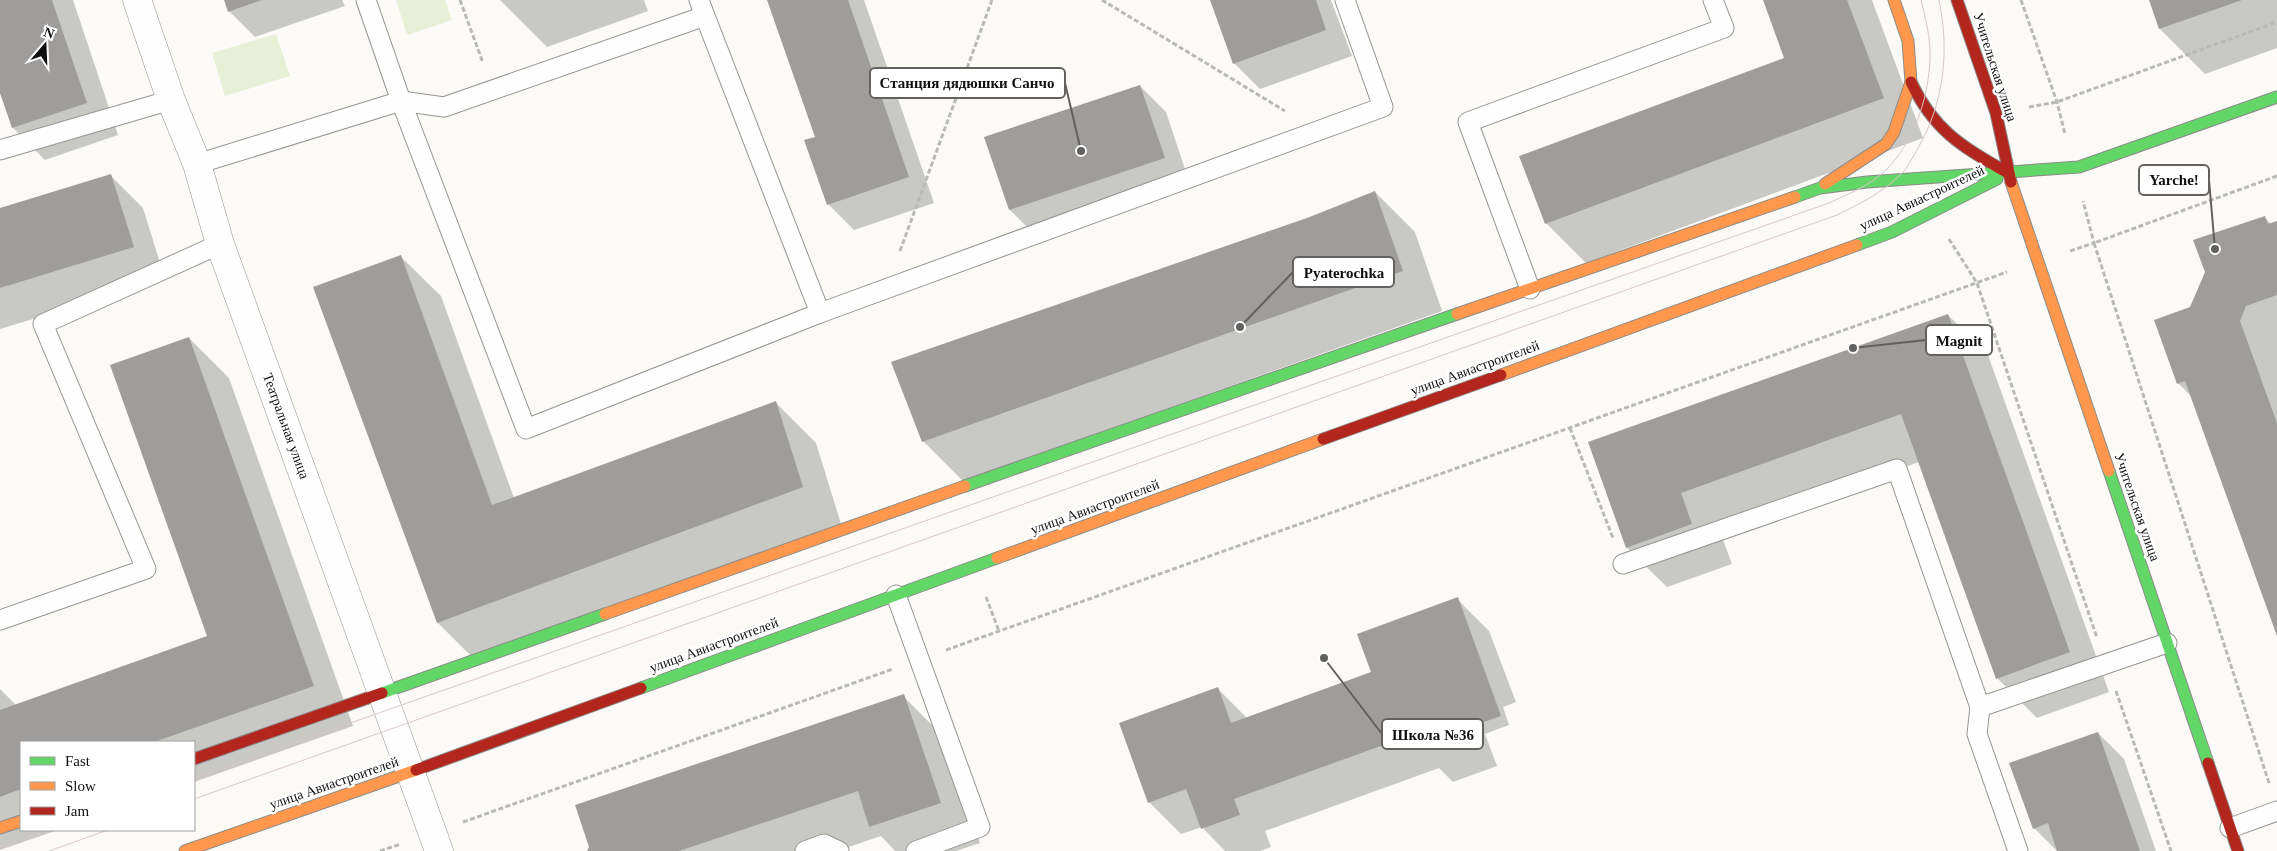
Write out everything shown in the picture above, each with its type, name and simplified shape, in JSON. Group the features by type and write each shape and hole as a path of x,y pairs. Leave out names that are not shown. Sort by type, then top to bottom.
{"main road":[{"path":"1894,0 1908,42 1911,82 1932,120 1964,146 2008,173"},
{"name":"Учительская улица","path":"1957,0 1996,113 2008,173 2238,851"},
{"path":"1820,188 1886,144 1894,132 1911,82"},
{"name":"улица Авиастроителей","path":"195,759 942,494 1820,188 1867,182 2078,167 2277,97"},
{"name":"улица Авиастроителей","path":"185,851 409,772 1892,232 2008,173"},
{"path":"0,828 20,821"}],"street":[{"name":"Театральная улица","path":"137,0 171,100 197,164 220,244 382,692 409,772 436,842"}],"lane":[{"path":"366,0 401,101 526,429 820,314 1383,108 1345,0"},
{"path":"1530,290 1468,122 1724,28 1713,0"},
{"path":"197,164 401,101 444,107 702,8 820,314"},
{"path":"0,150 171,100"},
{"path":"0,620 146,569 43,324 220,244"},
{"path":"1623,564 1897,469 1980,707 1977,734 2018,851"},
{"path":"896,594 980,828 916,851"},
{"path":"1980,707 2167,643"},
{"path":"2230,828 2277,811"},
{"path":"805,851 824,844 840,851"}],"path":[{"path":"460,0 492,90"},
{"path":"886,290 992,0"},
{"path":"1102,0 1318,131"},
{"path":"2021,0 2057,102 2277,22"},
{"path":"2271,789 2094,243 2277,176"},
{"path":"380,851 436,842 919,660 2038,262"},
{"path":"1976,283 2170,851"},
{"path":"1570,428 1623,564"}],"green space":[{"path":"396,0 445,0 452,20 407,35"},
{"path":"276,34 290,76 225,96 212,53"}],"building":[{"path":"0,0 52,0 87,103 12,128 0,93"},
{"path":"224,0 262,0 228,12"},
{"path":"767,0 848,0 909,177 827,205 804,140 815,137"},
{"path":"1210,0 1316,0 1326,30 1233,64"},
{"path":"1763,0 1847,0 1884,98 1545,224 1519,156 1784,58"},
{"path":"2149,0 2242,0 2159,29"},
{"path":"1140,85 1165,158 1009,210 984,137"},
{"path":"111,174 134,247 0,288 0,208"},
{"path":"1375,191 1403,271 922,442 891,362 1307,218"},
{"path":"2265,216 2268,224 2277,221 2277,295 2246,306 2240,321 2277,423 2277,636 2185,381 2177,384 2154,320 2190,307 2205,272 2193,240"},
{"path":"401,255 492,505 776,401 803,487 437,623 313,287"},
{"path":"1948,314 2070,652 1996,679 1901,414 1681,493 1692,524 1626,548 1588,442"},
{"path":"189,337 314,686 157,741 20,741 20,789 0,797 0,710 207,636 110,365"},
{"path":"1458,597 1501,716 1464,729 1466,734 1420,750 1414,734 1234,799 1240,815 1201,829 1186,789 1148,803 1119,723 1218,687 1231,723 1371,672 1357,634"},
{"path":"904,694 941,803 869,827 858,791 679,851 587,851 589,847 575,805"},
{"path":"2098,732 2140,851 2057,851 2048,823 2033,829 2009,763"}],"tram line":[{"path":"195,778 1829,203 1851,193 1885,171 1896,159 1913,130 1920,114 1930,65 1929,36 1921,0"},
{"path":"195,799 1837,215 1873,196 1897,178 1907,168 1922,141 1936,107 1943,72 1944,36 1939,0"},
{"path":"0,847 46,831"},
{"path":"49,851 105,831"}],"traffic: fast":[{"path":"1795,197 1820,188 1867,182 2079,167 2277,97"},
{"path":"1857,245 1892,232 1997,179"},
{"path":"965,486 1457,314"},
{"path":"2109,471 2208,763"},
{"path":"641,688 997,558"},
{"path":"382,693 605,614"}],"traffic: slow":[{"path":"1825,184 1886,144 1894,132 1911,82 1908,41 1894,0"},
{"path":"2011,182 2109,471"},
{"path":"1457,314 1795,197"},
{"path":"1501,375 1857,245"},
{"path":"997,558 1323,439"},
{"path":"605,614 965,486"},
{"path":"185,851 416,770"},
{"path":"0,828 20,821"}],"traffic: jam":[{"path":"1957,0 1996,113 2011,182"},
{"path":"1911,82 1930,113 1951,136 1977,155 2008,173"},
{"path":"1323,439 1501,375"},
{"path":"416,770 641,688"},
{"path":"195,759 382,693"},
{"path":"2208,763 2238,851"}],"place":[{"name":"Станция дядюшки Санчо","path":"1081,151"},
{"name":"Yarche!","path":"2215,249"},
{"name":"Pyaterochka","path":"1240,327"},
{"name":"Magnit","path":"1853,348"},
{"name":"Школа №36","path":"1324,658"}]}
